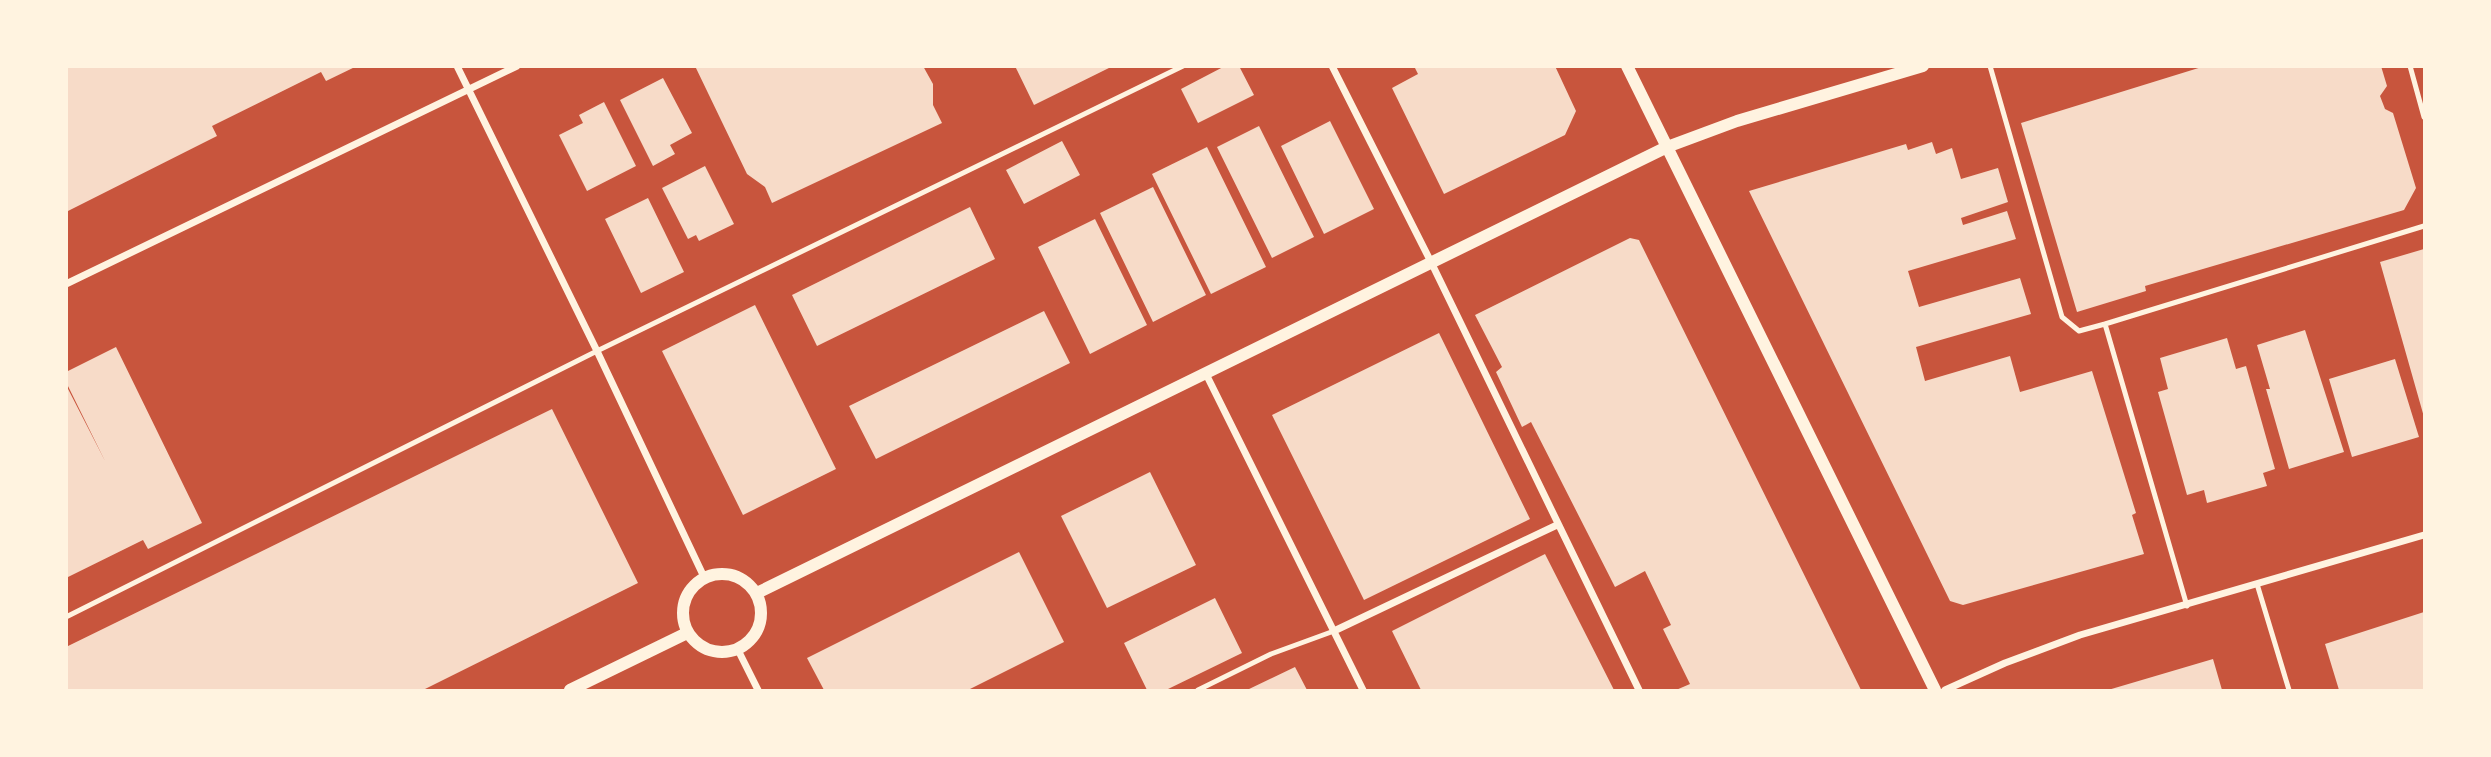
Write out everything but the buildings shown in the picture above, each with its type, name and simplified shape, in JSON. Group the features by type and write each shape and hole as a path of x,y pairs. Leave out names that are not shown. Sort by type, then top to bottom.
{"street":[{"path":"457,66 704,577"},
{"path":"66,284 517,66"},
{"path":"1332,66 1432,262 1639,691"},
{"path":"1627,66 1935,691"},
{"path":"757,593 1667,147 1737,121 1923,66"},
{"path":"1206,374 1363,691"},
{"path":"1334,631 1557,525"},
{"path":"1945,691 2005,663 2080,635 2424,535"},
{"path":"718,573 734,575 748,582 757,593 762,609 760,625 751,639 737,650 709,650 696,643 687,633 682,617 683,601 691,587 704,577 718,573"},
{"path":"570,691 687,633"},
{"path":"737,650 758,691"}],"lane":[{"path":"66,617 597,351 1183,66"},
{"path":"1990,66 2062,317 2079,331 2424,226"},
{"path":"2410,66 2424,117"},
{"path":"2105,324 2187,606"},
{"path":"2258,584 2289,691"},
{"path":"1199,691 1271,654 1334,631"}]}
